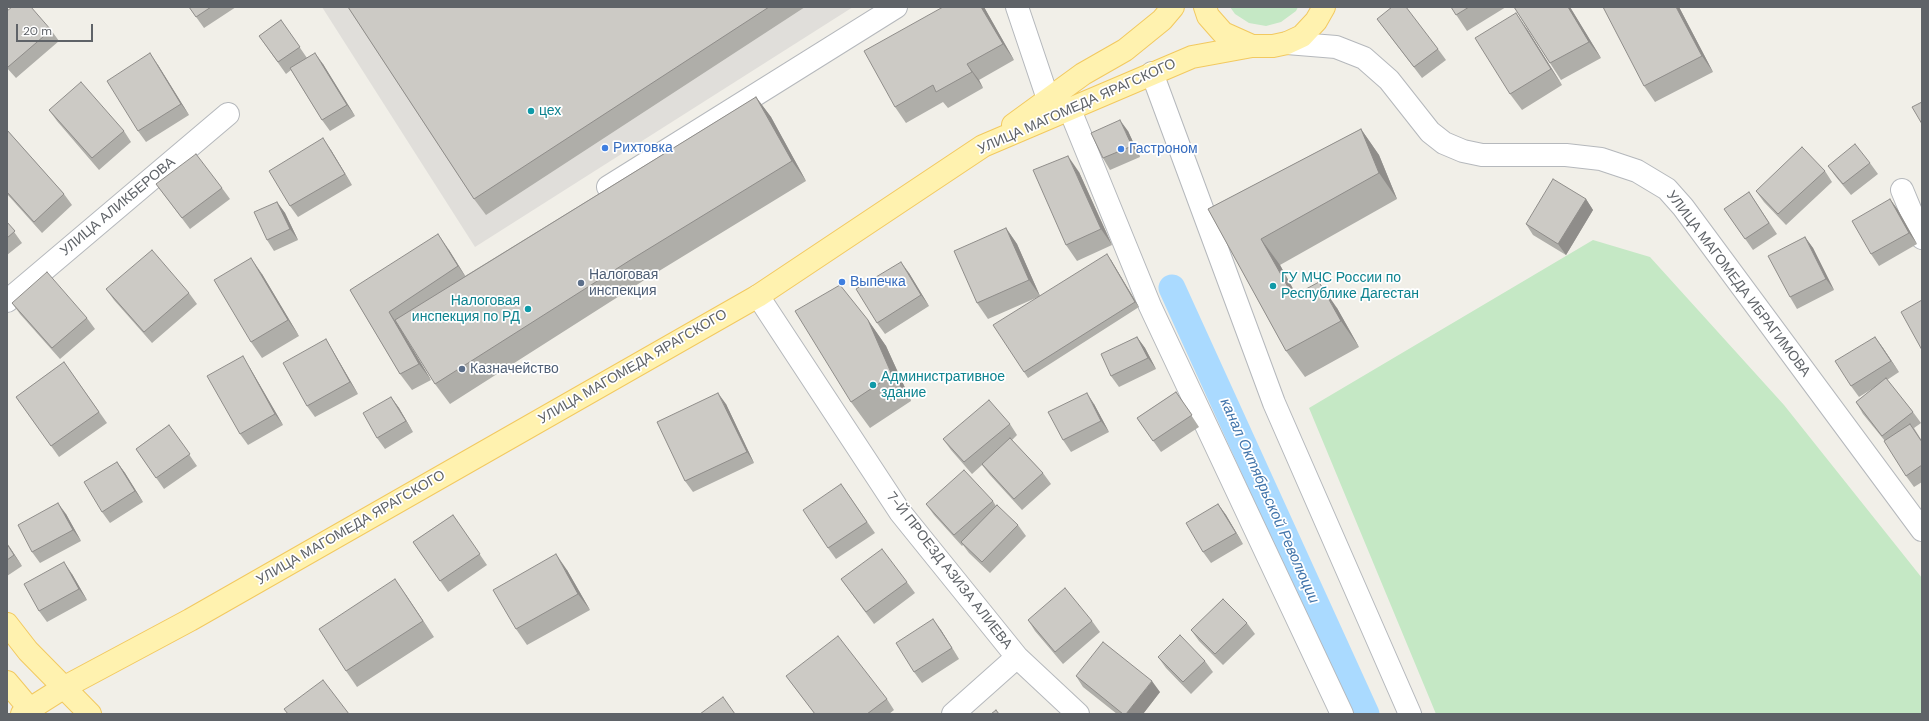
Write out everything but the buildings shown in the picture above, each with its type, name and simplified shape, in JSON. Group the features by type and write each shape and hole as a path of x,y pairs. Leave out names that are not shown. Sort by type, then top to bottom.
{"main road":[{"path":"983,146 1083,74 1125,50 1162,20 1173,7"},
{"path":"1205,7 1208,16 1224,33 1252,46 1273,46 1287,43 1302,36 1316,22 1324,7"},
{"name":"УЛИЦА МАГОМЕДА ЯРАГСКОГО","path":"28,712 63,688 190,620 758,296 983,146 1192,57 1252,46"},
{"path":"7,624 28,651 90,714"},
{"path":"7,682 28,712"}],"street":[{"path":"608,187 896,7"},
{"path":"1017,7 1048,99"},
{"name":"УЛИЦА МАГОМЕДА ИБРАГИМОВА","path":"1287,43 1336,47 1364,58 1389,80 1430,132 1444,143 1463,151 1482,155 1566,155 1600,159 1637,171 1667,189 1683,207 1922,530"},
{"path":"1152,73 1274,402 1410,714"},
{"path":"1070,110 1150,306 1342,714"},
{"name":"УЛИЦА АЛИКБЕРОВА","path":"7,301 228,114"},
{"path":"1902,190 1922,238"},
{"name":"7-Й ПРОЕЗД АЗИЗА АЛИЕВА","path":"758,296 900,512 1017,657 1078,714"},
{"path":"953,714 1017,657"}],"shaded area":[{"name":"цех","path":"322,7 853,7 475,247"}],"green space":[{"path":"1230,7 1298,7 1296,11 1281,22 1266,26 1249,23 1235,14"},
{"path":"1593,240 1650,257 1784,405 1922,578 1922,714 1436,714 1309,408"}],"waterway":[{"name":"канал Октябрьской Революции","path":"1172,288 1366,714"}],"place":[{"name":"цех","path":"531,111"},
{"name":"Рихтовка","path":"605,148"},
{"name":"Гастроном","path":"1121,149"},
{"name":"Выпечка","path":"842,282"},
{"name":"Налоговая инспекция","path":"581,283"},
{"name":"ГУ МЧС России по Республике Дагестан","path":"1273,286"},
{"name":"Налоговая инспекция по РД","path":"528,309"},
{"name":"Казначейство","path":"462,369"},
{"name":"Административное здание","path":"873,385"}]}
